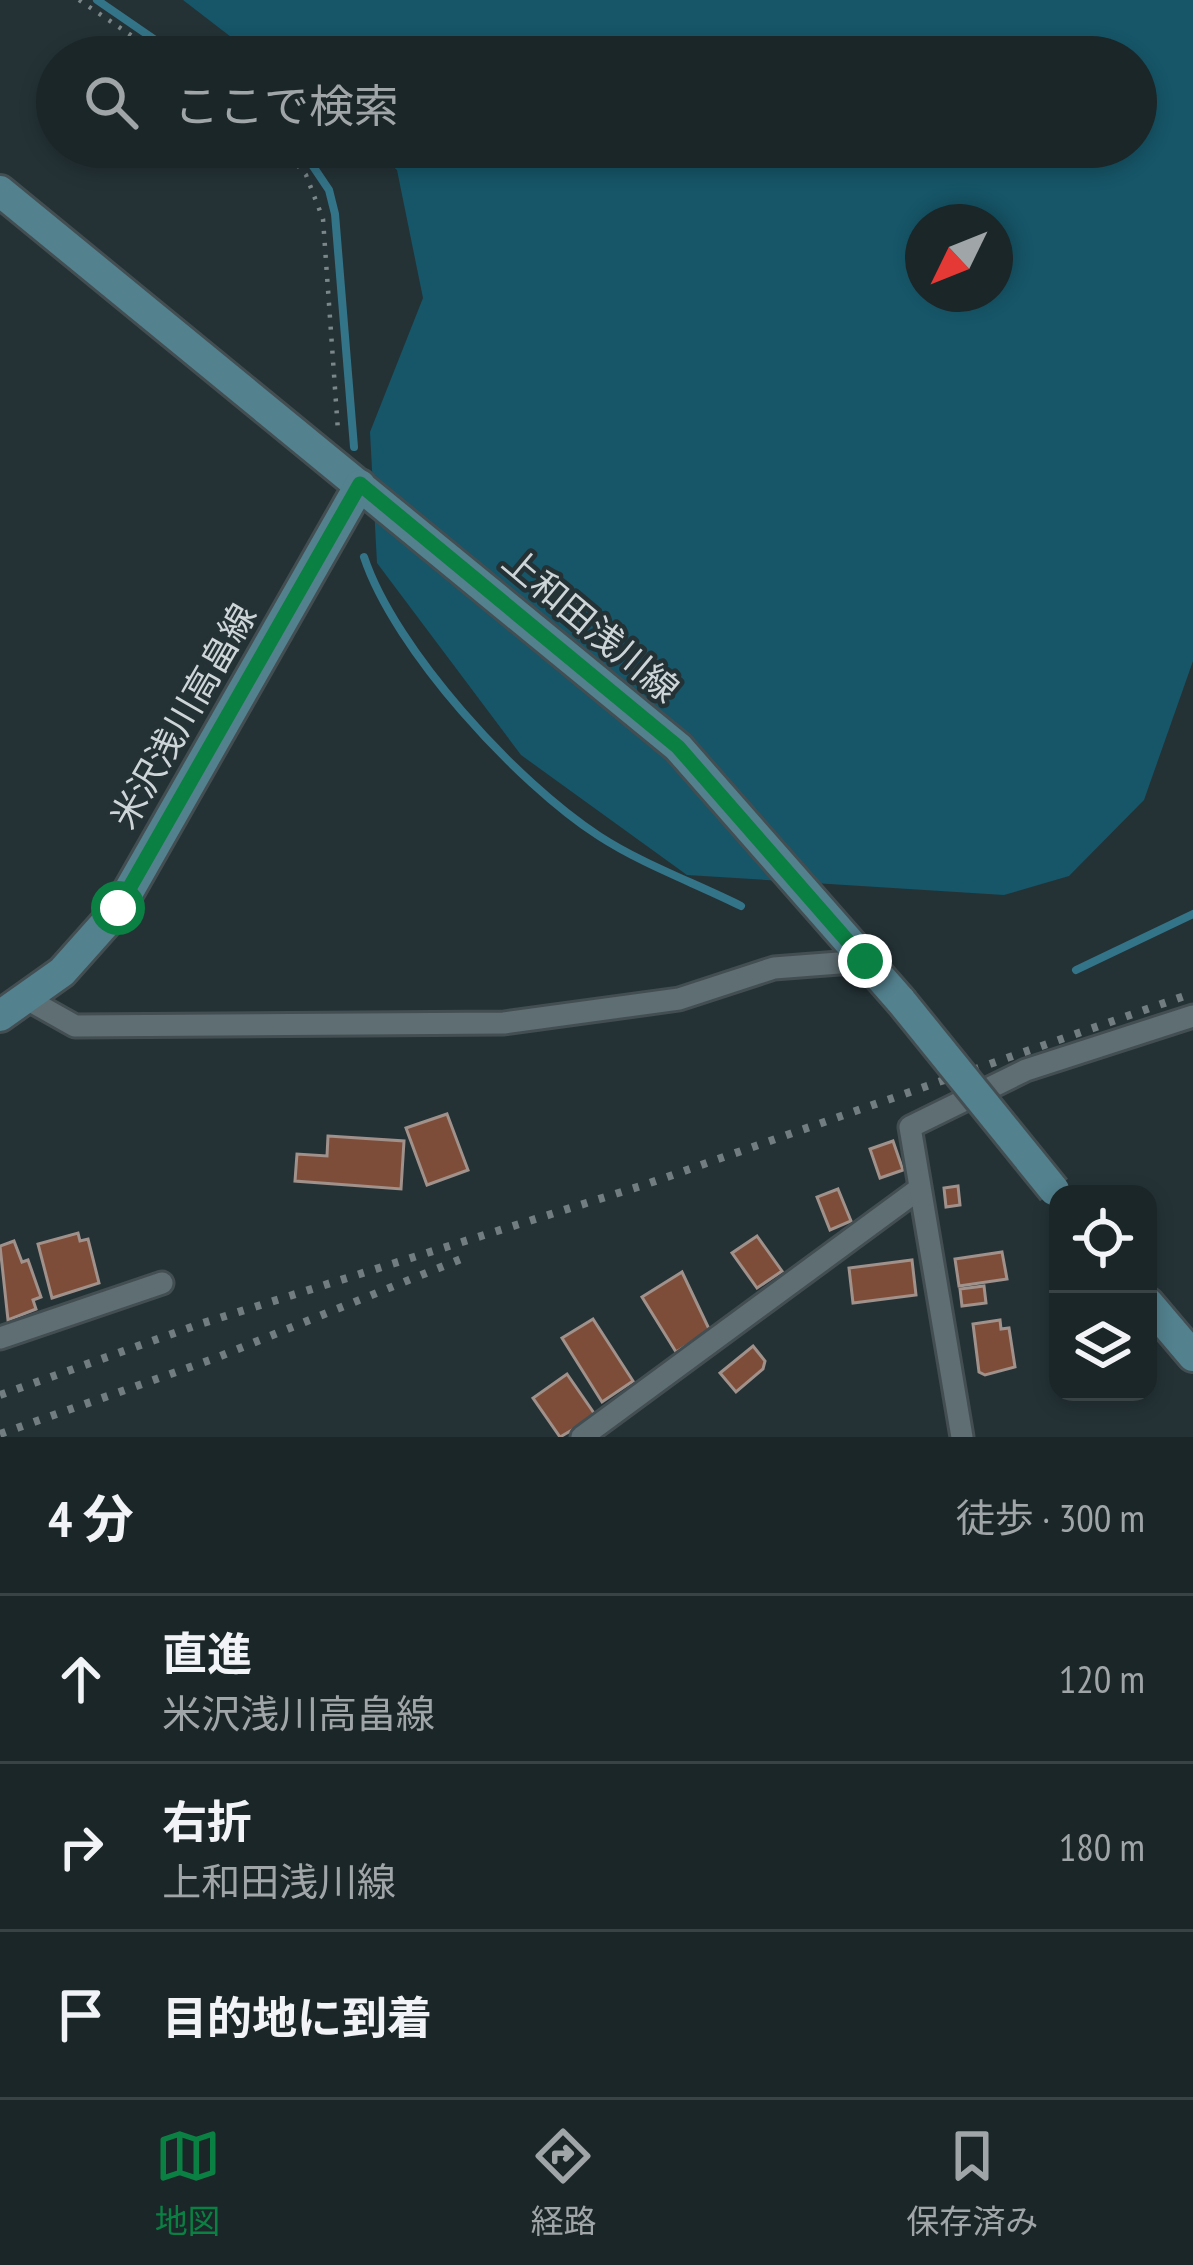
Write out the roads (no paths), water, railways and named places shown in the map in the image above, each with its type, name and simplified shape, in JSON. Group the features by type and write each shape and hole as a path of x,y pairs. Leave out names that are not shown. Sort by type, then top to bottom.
{"main road":[{"name":"上和田浅川線","path":"0,191 678,747 901,1001 1050,1185"},
{"name":"米沢浅川高畠線","path":"0,1016 62,972 118,908 360,484"},
{"path":"1157,1314 1193,1356"}],"street":[{"path":"28,998 75,1026 504,1023 679,999 774,968 865,961"},
{"path":"962,1437 910,1127 1026,1070 1193,1016"},
{"path":"582,1437 919,1189"},
{"path":"0,1338 162,1283"}],"waterway":[{"path":"97,0 149,36"},
{"path":"314,168 329,190 335,214 354,447"},
{"path":"364,557 402,632 430,672 532,783 599,836 741,906"},
{"path":"1076,970 1193,914"}],"railway":[{"path":"0,1395 200,1324 644,1185 1193,993"},
{"path":"0,1434 213,1359 461,1259"}]}
